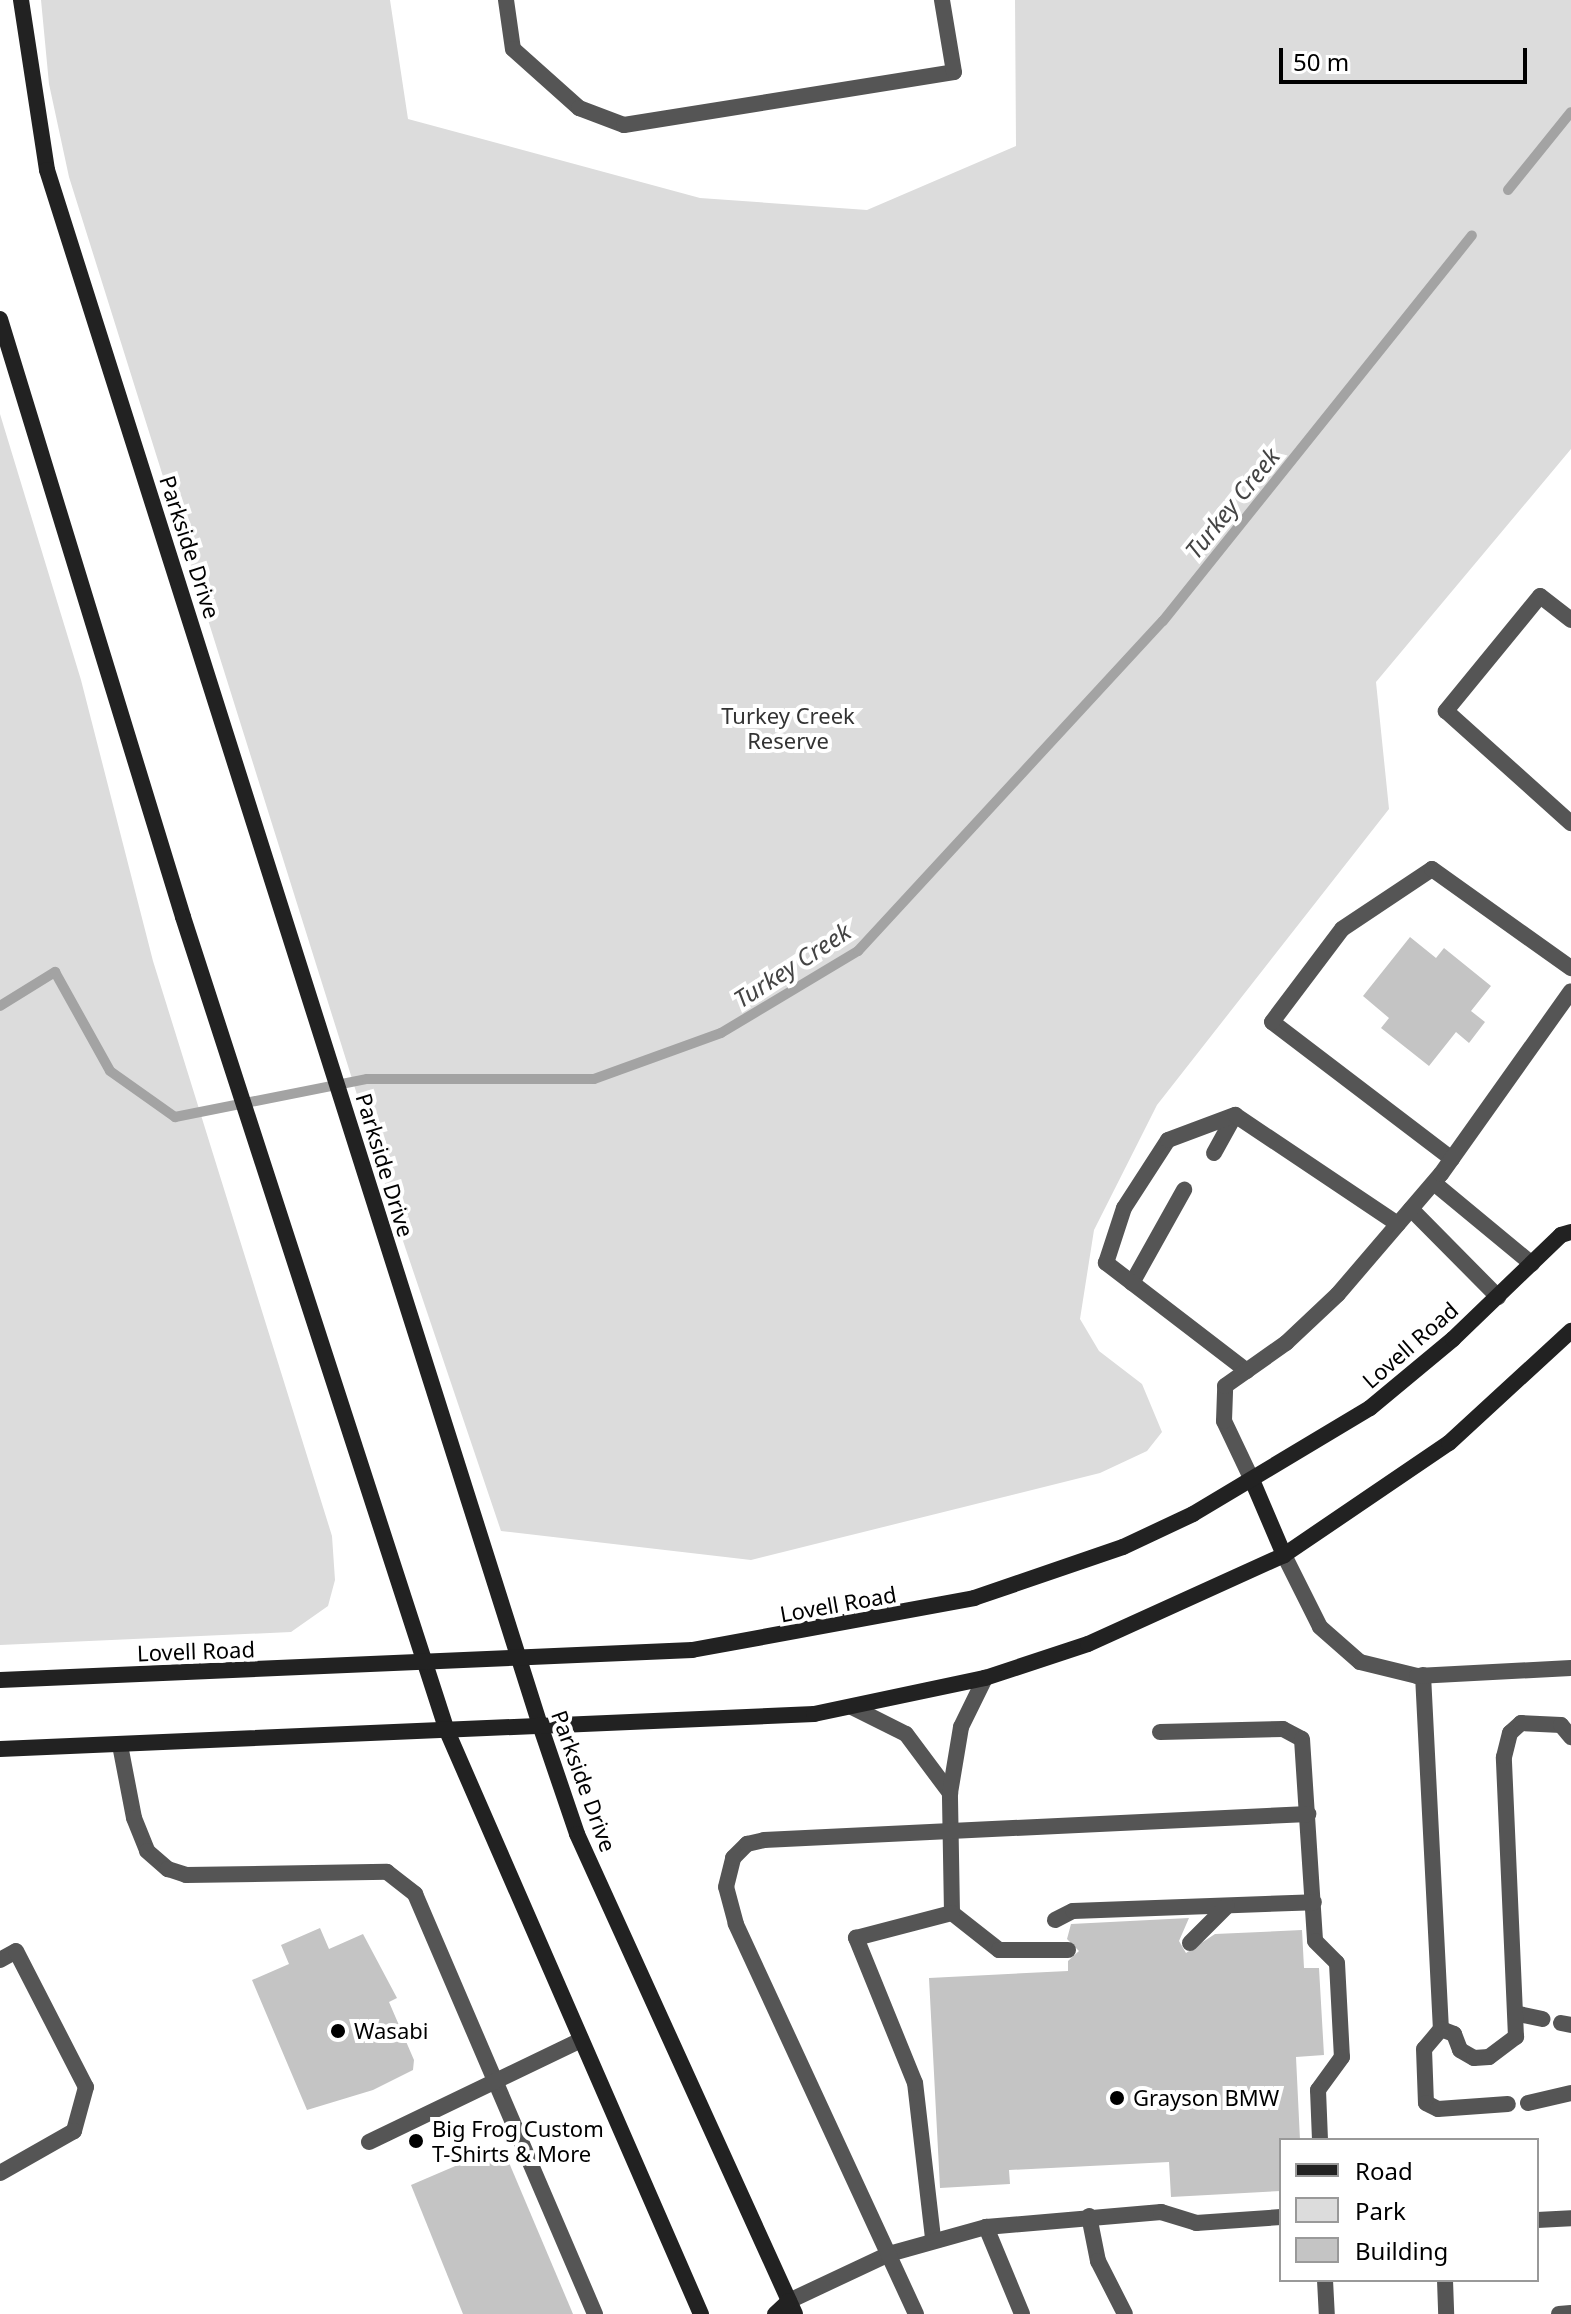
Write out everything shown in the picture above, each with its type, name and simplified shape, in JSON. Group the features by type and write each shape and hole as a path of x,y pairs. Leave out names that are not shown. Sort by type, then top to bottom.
{"street":[{"name":"Parkside Drive","path":"21,0 47,170 518,1661 577,1834 792,2308"},
{"path":"506,0 513,49 579,108 624,125 954,72 942,0"},
{"path":"0,319 229,1061 447,1731 579,2041 701,2314"},
{"path":"1571,620 1540,596 1446,711 1571,823"},
{"path":"1452,1159 1272,1022 1342,929 1432,869 1571,968"},
{"path":"1571,991 1434,1183 1338,1294 1225,1386 1223,1405 1224,1421 1320,1627 1360,1662 1423,1675 1571,1668"},
{"path":"1214,1153 1235,1115"},
{"path":"1235,1115 1398,1224"},
{"path":"1235,1115 1168,1140 1124,1208 1106,1263 1247,1371"},
{"path":"1434,1183 1532,1264"},
{"path":"1132,1283 1184,1190"},
{"path":"1411,1209 1498,1297"},
{"name":"Lovell Road","path":"0,1680 518,1661 729,1645 974,1598 1123,1547 1252,1480 1370,1408 1571,1232"},
{"path":"0,1749 814,1714 985,1678 1088,1644 1284,1555 1449,1443 1571,1331"},
{"path":"1423,1675 1441,2029 1424,2049 1426,2103 1438,2109 1508,2104"},
{"path":"952,1913 950,1793 961,1727 985,1678"},
{"path":"852,1707 906,1734 950,1793"},
{"path":"1441,2029 1454,2034 1460,2050 1474,2058 1489,2057 1516,2037 1519,2014 1504,1757 1510,1733 1521,1723 1561,1725 1571,1737"},
{"path":"1160,1732 1283,1729 1302,1739 1315,1941 1337,1963 1342,2057 1318,2090 1320,2138"},
{"path":"120,1745 134,1818 147,1851 168,1869 186,1875 387,1872 402,1878 415,1894 595,2314"},
{"path":"916,2314 736,1924 726,1887 733,1858 747,1844 952,1830 1308,1814"},
{"path":"1055,1920 1073,1911 1314,1902"},
{"path":"1190,1943 1227,1906"},
{"path":"952,1913 999,1950 1068,1950"},
{"path":"933,2238 915,2083 856,1938 952,1913"},
{"path":"0,1960 16,1951 86,2087 74,2131 0,2173"},
{"path":"1519,2014 1542,2019"},
{"path":"369,2142 579,2041"},
{"path":"1528,2103 1571,2093"},
{"path":"775,2314 792,2308 889,2254 933,2238 986,2227 1161,2212 1196,2223 1279,2217"},
{"path":"1089,2216 1098,2261 1125,2314"},
{"path":"1539,2220 1571,2218"},
{"path":"986,2227 1022,2314"},
{"path":"1325,2282 1327,2314"},
{"path":"1445,2282 1446,2314"},
{"path":"1559,2314 1571,2313"}],"green space":[{"name":"Turkey Creek Reserve","path":"41,0 390,0 408,119 700,198 867,210 1016,146 1015,0 1571,0 1571,449 1376,682 1389,809 1157,1105 1094,1230 1080,1319 1099,1351 1142,1384 1162,1432 1147,1451 1100,1473 751,1560 501,1531 402,1238 69,177 49,84"},
{"path":"0,414 81,680 153,961 332,1536 335,1580 328,1606 291,1632 0,1645"}],"building":[{"path":"1410,937 1436,958 1444,948 1491,986 1471,1011 1485,1022 1469,1043 1456,1032 1429,1066 1381,1028 1389,1018 1363,996"},
{"name":"Grayson BMW","path":"1189,1918 1179,1941 1186,1953 1215,1934 1302,1930 1304,1968 1319,1968 1324,2055 1296,2057 1300,2138 1279,2138 1279,2191 1171,2197 1169,2162 1009,2170 1010,2184 940,2188 929,1978 1068,1971 1068,1961 1079,1951 1067,1939 1071,1924"},
{"name":"Wasabi","path":"320,1928 329,1949 363,1934 397,1998 389,2002 414,2060 413,2070 373,2090 307,2110 252,1980 289,1964 281,1945"},
{"path":"502,2146 573,2314 463,2314 411,2185"}],"waterway":[{"name":"Turkey Creek","path":"1508,190 1571,112"},
{"name":"Turkey Creek","path":"0,1006 55,972 110,1071 175,1117 367,1079 594,1079 721,1033 858,951 1163,621 1472,235"}],"place":[{"name":"Wasabi","path":"338,2031"},
{"name":"Grayson BMW","path":"1117,2098"},
{"name":"Big Frog Custom T-Shirts & More","path":"416,2141"}]}
